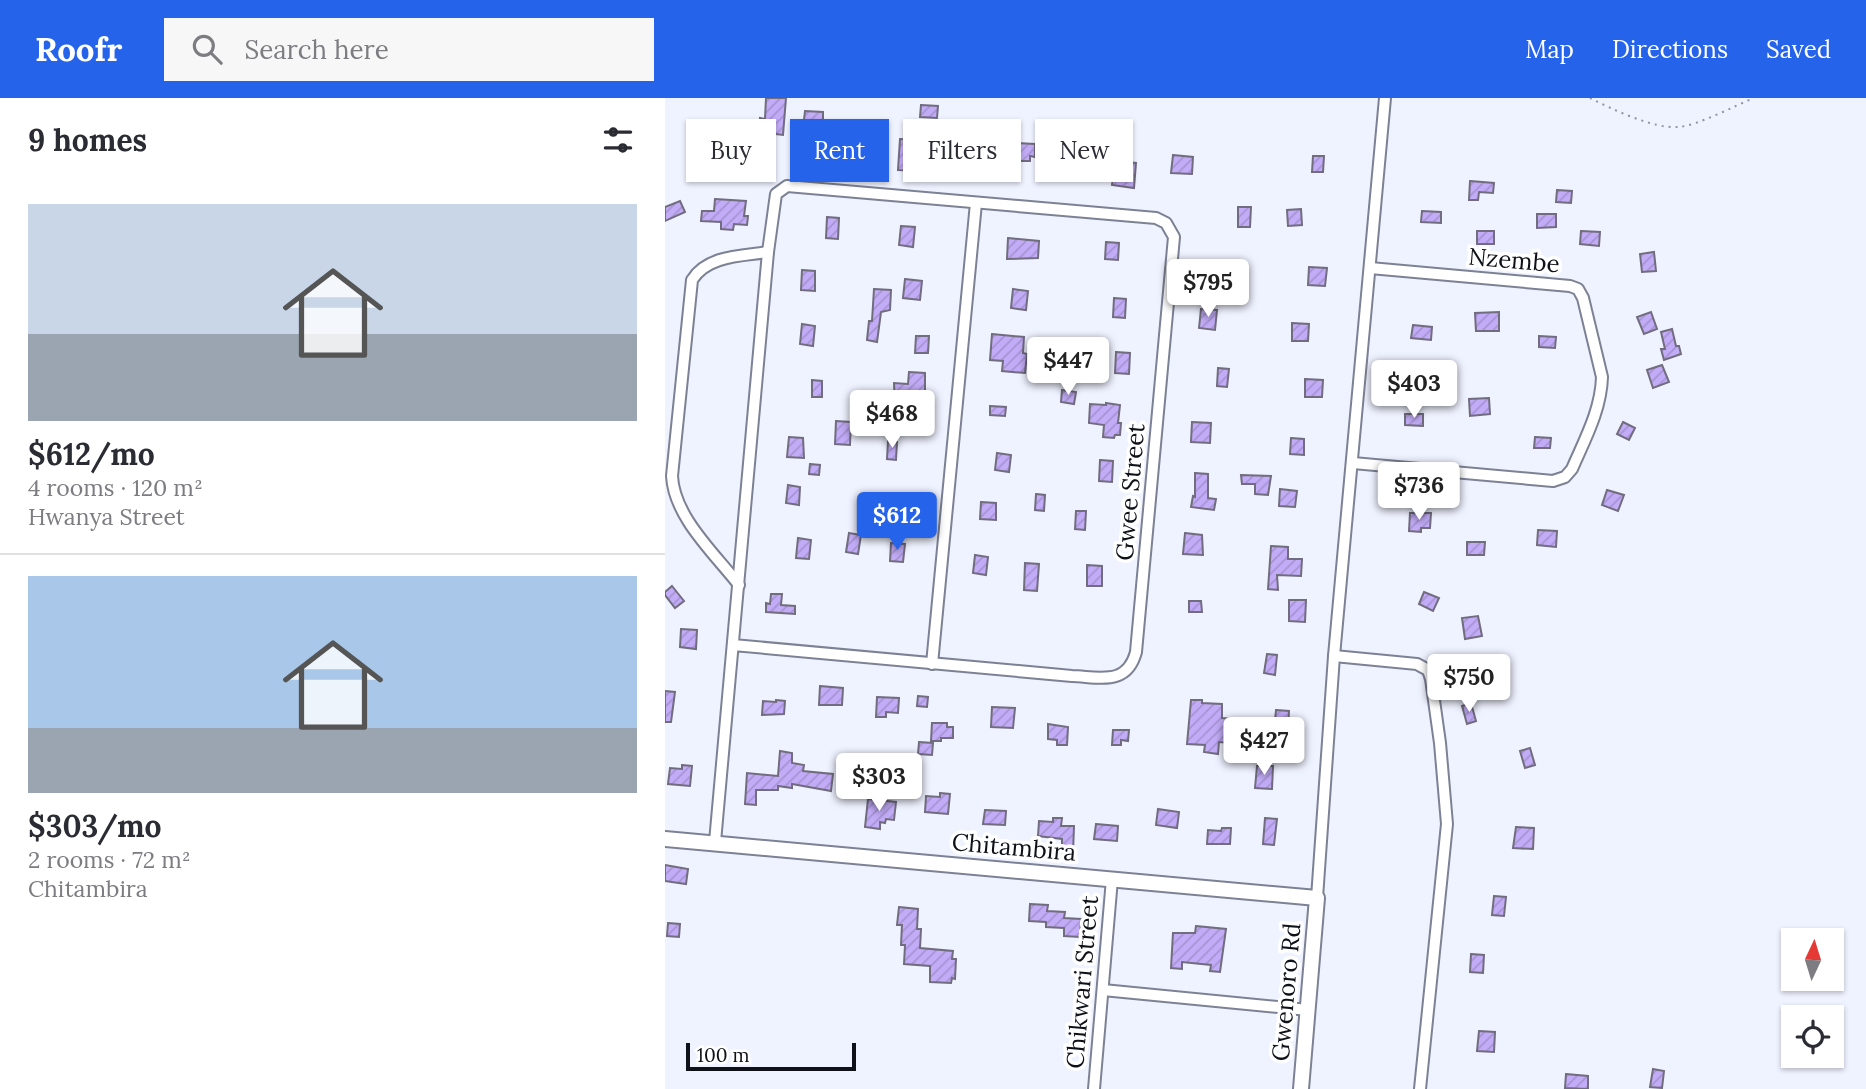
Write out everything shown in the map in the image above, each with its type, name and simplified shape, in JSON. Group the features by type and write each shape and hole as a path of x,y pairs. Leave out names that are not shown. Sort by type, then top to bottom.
{"street":[{"path":"1317,898 1334,656 1385,98"},
{"name":"Gwee Street","path":"715,842 768,252 776,194 787,186 1156,218 1166,223 1174,237 1136,652 1134,661 1124,674 1112,678 733,645"},
{"path":"932,664 976,203"},
{"path":"739,585 685,517 673,489 672,476 692,280 705,267 716,261 768,252"},
{"name":"Nzembe","path":"1353,464 1553,481 1565,477 1572,469 1598,408 1601,391 1602,377 1583,298 1578,289 1570,286 1370,268"},
{"path":"1334,656 1416,664 1428,670 1431,679 1447,824 1420,1089"},
{"name":"Chitambira","path":"665,839 1317,898"},
{"name":"Chikwari Street","path":"1094,1089 1112,879"},
{"name":"Gwenoro Rd","path":"1301,1089 1317,898"},
{"path":"1103,990 1308,1010"}],"path":[{"path":"1590,98 1629,117 1676,128 1696,123 1754,98"}],"building":[{"path":"766,98 786,98 783,135 776,134 776,119 765,119"},
{"path":"921,105 938,106 937,118 920,117"},
{"path":"805,111 823,112 823,119 804,119"},
{"path":"900,139 903,139 903,170 898,170"},
{"path":"1021,143 1035,144 1035,157 1030,156 1030,161 1021,161"},
{"path":"1173,155 1193,157 1192,174 1171,173"},
{"path":"1313,156 1324,156 1323,172 1312,172"},
{"path":"1133,163 1136,163 1134,188 1112,185 1112,182 1133,182"},
{"path":"1470,181 1494,183 1493,193 1479,192 1478,200 1469,200"},
{"path":"1557,190 1572,191 1571,203 1556,202"},
{"path":"715,199 746,201 744,216 748,216 747,225 734,224 733,230 721,229 721,222 701,221 702,211 714,211"},
{"path":"680,201 685,212 665,221 665,207"},
{"path":"1238,207 1251,207 1250,227 1238,227"},
{"path":"1301,209 1302,225 1288,226 1287,210"},
{"path":"1422,211 1441,212 1441,223 1421,222"},
{"path":"1537,214 1556,214 1556,227 1537,228"},
{"path":"827,217 839,218 838,239 826,238"},
{"path":"901,226 915,227 913,247 899,245"},
{"path":"1477,231 1494,231 1494,244 1477,244"},
{"path":"1581,231 1600,232 1599,246 1580,244"},
{"path":"1008,238 1039,241 1038,258 1007,259"},
{"path":"1106,242 1119,243 1118,260 1105,259"},
{"path":"1654,252 1656,271 1642,272 1640,254"},
{"path":"1309,267 1327,268 1325,286 1308,285"},
{"path":"802,270 815,271 815,291 801,290"},
{"path":"905,279 922,281 920,300 903,298"},
{"path":"874,289 891,290 890,310 881,312 877,342 867,340 869,321 872,321"},
{"path":"1013,289 1028,291 1026,310 1011,308"},
{"path":"1114,298 1126,299 1125,318 1113,317"},
{"path":"1201,309 1217,310 1215,330 1199,328"},
{"path":"1499,312 1499,331 1476,331 1475,313"},
{"path":"1651,312 1657,329 1644,334 1637,317"},
{"path":"1292,323 1309,324 1308,341 1292,341"},
{"path":"802,324 815,326 813,346 800,344"},
{"path":"1413,325 1432,327 1431,340 1411,338"},
{"path":"1672,329 1681,354 1664,360 1661,349 1665,349 1661,332"},
{"path":"992,334 1024,337 1023,353 1027,354 1025,373 1002,371 1003,361 990,360"},
{"path":"916,336 929,336 928,353 915,353"},
{"path":"1539,336 1556,337 1555,348 1539,347"},
{"path":"1116,352 1130,353 1129,374 1115,373"},
{"path":"1662,365 1669,382 1653,388 1647,370"},
{"path":"1218,368 1229,369 1227,387 1217,386"},
{"path":"909,372 925,373 925,409 895,407 894,383 908,384"},
{"path":"1305,379 1323,380 1322,397 1305,397"},
{"path":"812,380 822,381 822,397 812,397"},
{"path":"1062,390 1076,392 1074,404 1061,402"},
{"path":"1489,398 1490,414 1470,416 1469,399"},
{"path":"1090,404 1120,405 1120,435 1115,435 1114,438 1103,437 1104,425 1089,423"},
{"path":"990,406 1006,407 1005,416 990,415"},
{"path":"1405,414 1423,414 1423,426 1405,425"},
{"path":"836,421 851,422 850,445 835,444"},
{"path":"1192,422 1211,423 1210,443 1191,442"},
{"path":"1623,422 1635,428 1629,440 1617,434"},
{"path":"789,437 803,438 804,458 787,457"},
{"path":"1535,437 1551,438 1550,448 1534,448"},
{"path":"1291,438 1304,439 1304,455 1290,454"},
{"path":"888,441 897,442 896,460 887,459"},
{"path":"997,453 1011,455 1009,472 995,470"},
{"path":"1100,460 1113,461 1112,482 1099,481"},
{"path":"810,464 820,465 819,475 809,474"},
{"path":"1195,473 1208,474 1208,498 1216,499 1214,510 1191,507 1193,496 1195,497"},
{"path":"1241,475 1271,476 1268,495 1255,494 1255,484 1242,484"},
{"path":"788,485 800,487 799,505 786,503"},
{"path":"1280,489 1297,491 1295,507 1279,506"},
{"path":"1607,490 1624,495 1618,511 1602,505"},
{"path":"890,493 915,495 912,523 903,522 900,507 889,506"},
{"path":"1036,494 1045,495 1044,511 1035,510"},
{"path":"981,502 996,503 996,520 980,519"},
{"path":"1076,511 1086,511 1085,530 1075,529"},
{"path":"1410,513 1431,513 1430,528 1421,528 1421,532 1409,531"},
{"path":"1538,530 1557,531 1556,547 1537,545"},
{"path":"849,533 861,535 858,554 846,552"},
{"path":"1185,533 1202,535 1203,555 1183,554"},
{"path":"798,538 811,540 809,559 796,558"},
{"path":"1467,542 1485,542 1484,555 1467,555"},
{"path":"891,543 905,544 903,562 890,561"},
{"path":"1271,546 1288,547 1288,559 1302,559 1301,576 1277,575 1278,590 1268,589"},
{"path":"975,555 988,557 986,575 973,573"},
{"path":"1025,563 1039,564 1037,591 1024,590"},
{"path":"1087,565 1102,566 1102,586 1087,586"},
{"path":"672,586 684,601 675,608 665,595"},
{"path":"1424,592 1439,598 1433,611 1419,604"},
{"path":"771,594 782,594 781,605 795,606 795,614 766,612 766,603 770,604"},
{"path":"1289,600 1306,600 1305,622 1289,621"},
{"path":"1189,601 1201,601 1202,612 1189,612"},
{"path":"1478,616 1482,636 1465,639 1462,618"},
{"path":"681,629 697,630 696,649 680,647"},
{"path":"1267,654 1277,655 1275,675 1264,673"},
{"path":"820,686 843,688 842,705 819,705"},
{"path":"665,691 675,692 671,722 665,722"},
{"path":"918,696 928,697 927,707 917,706"},
{"path":"877,697 899,698 898,713 886,712 886,717 876,717"},
{"path":"1191,700 1222,704 1222,718 1246,720 1244,744 1219,742 1218,754 1204,752 1205,745 1187,744"},
{"path":"763,701 785,701 784,714 762,715"},
{"path":"1471,703 1476,721 1467,724 1462,706"},
{"path":"992,707 1015,708 1013,728 991,727"},
{"path":"1276,710 1289,711 1288,731 1274,730"},
{"path":"932,723 947,723 947,727 953,727 953,738 931,741"},
{"path":"1048,724 1068,727 1067,745 1057,745 1057,740 1048,739"},
{"path":"1113,730 1129,730 1128,741 1121,740 1121,745 1112,745"},
{"path":"919,742 933,743 932,755 918,754"},
{"path":"1530,748 1535,765 1525,768 1520,751"},
{"path":"780,751 792,753 792,763 804,765 803,771 833,774 831,791 792,784 792,788 778,786 778,790 756,790 756,805 745,804 747,773 778,776"},
{"path":"682,765 692,766 690,786 668,784 670,768 682,769"},
{"path":"1257,766 1273,766 1272,789 1255,788"},
{"path":"940,793 950,794 948,814 925,812 926,796 940,797"},
{"path":"868,799 896,802 894,820 886,819 885,823 880,822 880,829 865,827"},
{"path":"1158,809 1179,812 1177,828 1156,825"},
{"path":"985,810 1006,811 1005,825 983,824"},
{"path":"1053,818 1062,818 1061,826 1074,826 1073,853 1062,853 1062,839 1038,836 1039,821 1053,822"},
{"path":"1265,818 1277,819 1274,845 1263,844"},
{"path":"1096,824 1118,826 1117,841 1094,839"},
{"path":"1516,827 1534,828 1533,849 1513,848"},
{"path":"1222,828 1231,828 1230,844 1207,844 1208,830 1221,831"},
{"path":"665,865 688,869 686,884 665,881"},
{"path":"1494,896 1506,897 1504,916 1492,915"},
{"path":"1030,904 1048,905 1047,911 1065,912 1064,918 1081,919 1080,937 1064,936 1064,928 1046,927 1046,922 1029,921"},
{"path":"899,907 918,909 920,948 953,951 952,959 956,959 955,979 952,978 951,983 930,982 930,966 904,964 902,925 897,925"},
{"path":"668,923 680,924 679,937 667,936"},
{"path":"1196,926 1226,929 1220,972 1210,971 1211,965 1182,962 1182,969 1171,968 1173,933 1195,933"},
{"path":"1471,954 1484,955 1483,973 1470,972"},
{"path":"1479,1031 1495,1032 1494,1052 1477,1051"},
{"path":"1653,1069 1664,1071 1662,1088 1650,1087"},
{"path":"1566,1074 1588,1076 1588,1089 1565,1088"}]}
